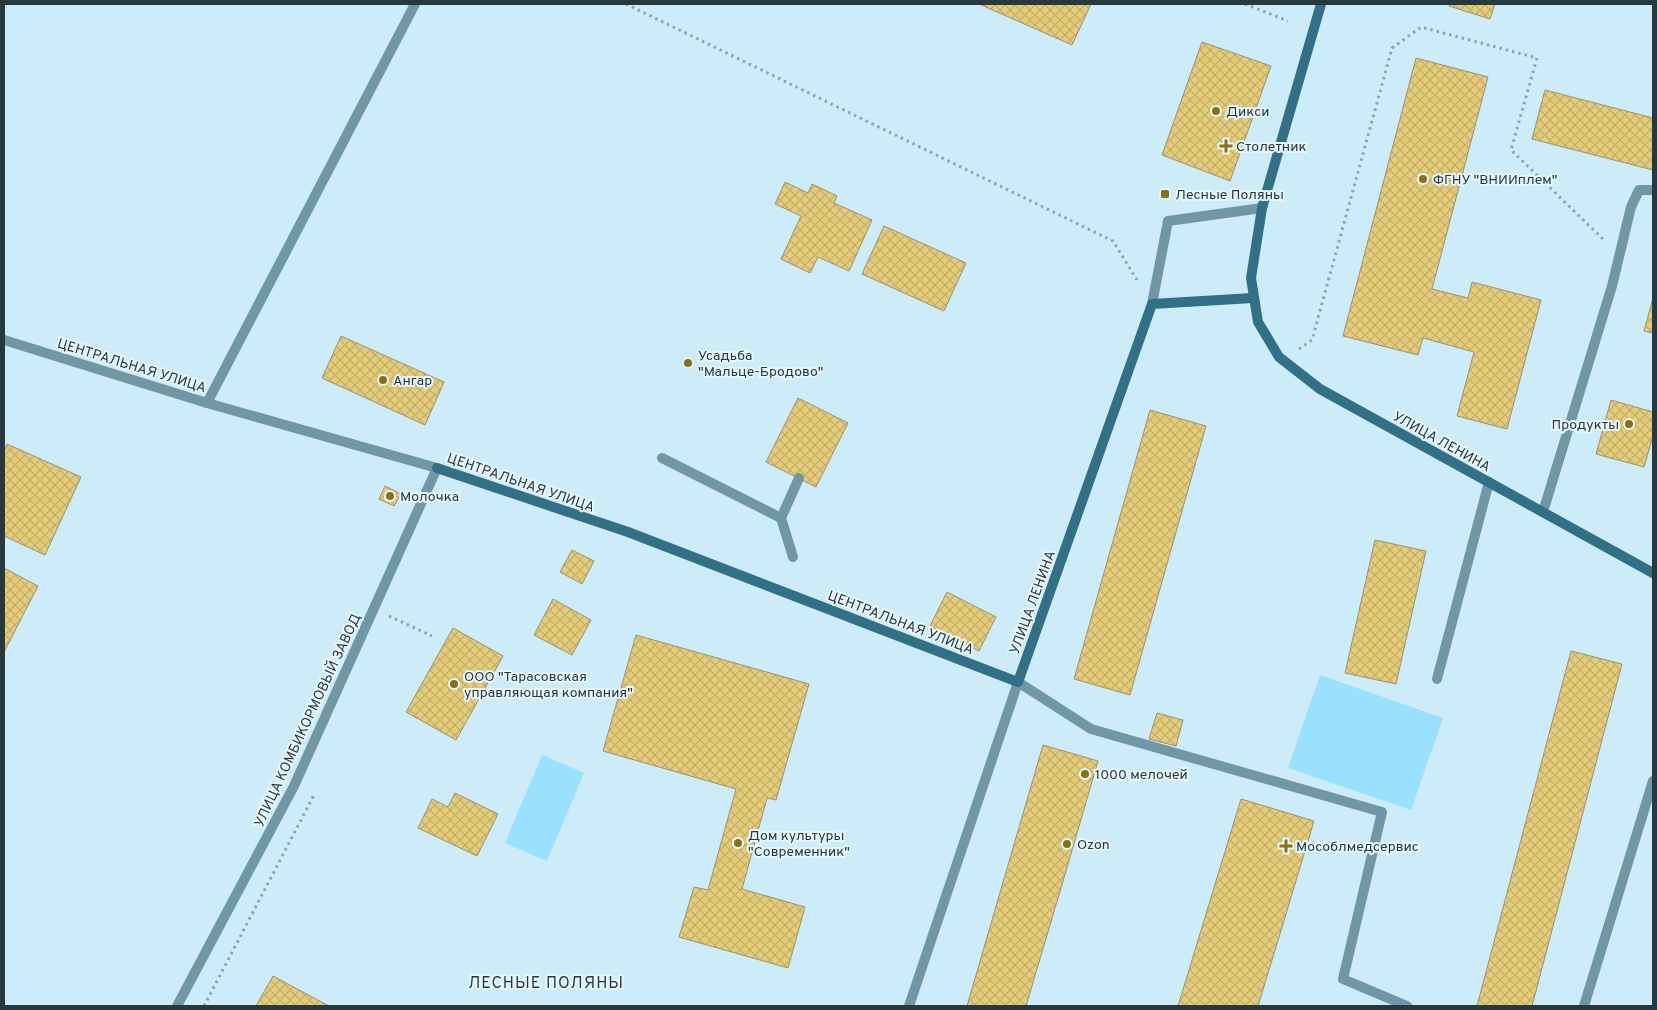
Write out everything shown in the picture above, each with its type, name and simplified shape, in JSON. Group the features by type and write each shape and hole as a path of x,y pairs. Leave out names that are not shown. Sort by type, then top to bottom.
{"street":[{"path":"207,403 415,4"},
{"name":"УЛИЦА ЛЕНИНА","path":"1321,4 1262,208 1251,278 1258,322 1279,357 1313,384 1653,573"},
{"path":"1543,512 1612,286 1634,198 1639,190 1653,190"},
{"path":"1253,298 1152,304 1168,221 1262,208"},
{"name":"УЛИЦА ЛЕНИНА","path":"909,1006 1018,682 1152,304"},
{"name":"ЦЕНТРАЛЬНАЯ УЛИЦА","path":"4,340 207,403 437,468 628,532 1018,682"},
{"path":"662,458 781,518"},
{"name":"УЛИЦА КОМБИКОРМОВЫЙ ЗАВОД","path":"177,1006 294,786 437,468"},
{"path":"793,557 781,518 799,478"},
{"path":"1437,679 1489,482"},
{"path":"1018,682 1091,729 1382,812 1343,979 1408,1006"},
{"path":"1584,1006 1653,781"}],"path":[{"path":"626,4 1114,241 1152,304"},
{"path":"1245,4 1288,21"},
{"path":"1294,352 1312,340 1392,48 1421,27 1537,58 1510,150 1619,255"},
{"path":"384,614 432,636"},
{"path":"204,1006 314,795"}],"shaded area":[{"path":"1320,675 1443,718 1411,810 1288,768"},
{"path":"542,755 584,773 547,861 505,843"}],"building":[{"path":"979,4 1091,4 1072,45"},
{"path":"1450,4 1495,4 1490,19 1449,6"},
{"name":"Дикси","path":"1202,42 1271,66 1230,181 1162,155"},
{"name":"ФГНУ \"ВНИИплем\"","path":"1416,58 1488,77 1432,289 1468,298 1472,282 1541,300 1507,429 1457,416 1474,352 1423,338 1418,355 1343,336"},
{"path":"1545,90 1653,118 1653,170 1532,139"},
{"path":"785,182 808,193 812,184 837,196 834,203 872,220 849,271 818,257 810,273 781,259 801,216 775,204"},
{"path":"884,226 966,263 944,311 862,274"},
{"path":"1653,298 1653,333 1644,331"},
{"name":"Ангар","path":"341,336 444,382 425,425 322,378"},
{"path":"798,398 848,423 816,487 766,462"},
{"name":"Продукты","path":"1611,400 1653,412 1653,436 1644,467 1596,454"},
{"path":"1150,410 1206,426 1130,695 1074,679"},
{"path":"7,444 81,477 45,555 4,536 4,452"},
{"name":"Молочка","path":"385,486 401,494 394,506 379,499"},
{"path":"1375,540 1426,551 1396,684 1345,673"},
{"path":"572,550 594,561 582,584 560,572"},
{"path":"4,568 38,586 4,652"},
{"path":"947,592 996,617 979,651 930,626"},
{"path":"553,599 591,620 572,655 534,635"},
{"name":"ООО \"Тарасовская управляющая компания\"","path":"453,628 503,656 456,740 406,712"},
{"name":"Дом культуры \"Современник\"","path":"636,635 809,684 776,800 767,798 742,889 805,907 788,968 679,937 694,887 708,890 736,789 603,751"},
{"path":"1571,651 1622,664 1536,991 1532,1006 1477,1006"},
{"path":"1157,713 1183,720 1176,746 1149,739"},
{"path":"1043,745 1098,761 1066,871 1026,1006 967,1006"},
{"path":"455,793 498,814 477,856 418,828 432,799 448,807"},
{"path":"1241,799 1314,821 1276,947 1258,1006 1178,1006"},
{"path":"273,976 329,1006 256,1006"}],"place":[{"name":"Дикси","path":"1216,111"},
{"name":"Столетник","path":"1226,146"},
{"name":"ФГНУ \"ВНИИплем\"","path":"1423,179"},
{"name":"Лесные Поляны","path":"1165,194"},
{"name":"Усадьба \"Мальце-Бродово\"","path":"688,363"},
{"name":"Ангар","path":"383,380"},
{"name":"Продукты","path":"1629,424"},
{"name":"Молочка","path":"390,496"},
{"name":"ООО \"Тарасовская управляющая компания\"","path":"454,684"},
{"name":"1000 мелочей","path":"1085,774"},
{"name":"Дом культуры \"Современник\"","path":"738,843"},
{"name":"Ozon","path":"1067,844"},
{"name":"Мособлмедсервис","path":"1286,846"}],"district":[{"name":"ЛЕСНЫЕ ПОЛЯНЫ","path":"546,982"}]}
